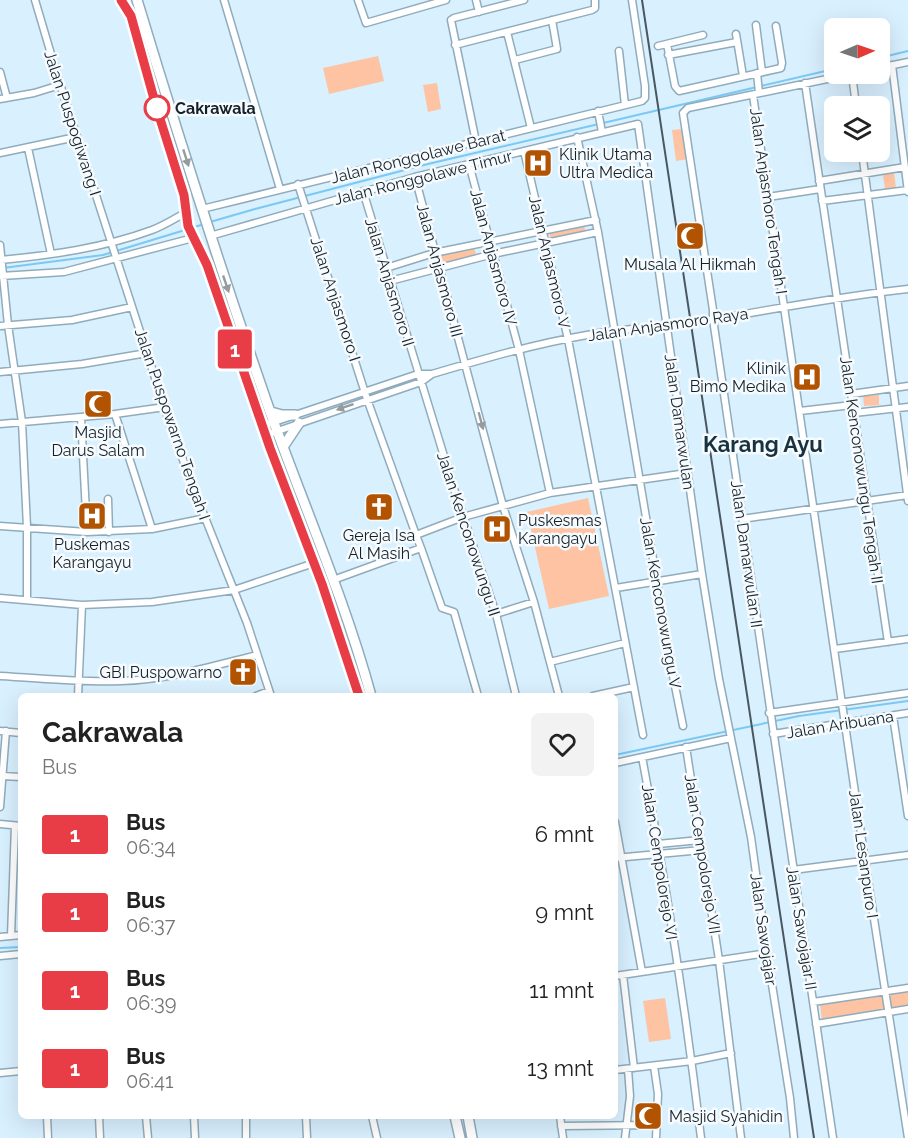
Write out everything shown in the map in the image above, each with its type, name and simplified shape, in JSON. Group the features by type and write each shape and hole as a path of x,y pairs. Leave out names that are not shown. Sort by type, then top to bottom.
{"highway":[{"path":"121,0 131,16"},
{"path":"127,0 156,106 184,195 185,215 192,236 207,265 358,693"},
{"path":"137,0 209,232 270,412 333,580 370,693"},
{"path":"270,412 297,419 283,447"},
{"path":"456,1119 460,1138"},
{"path":"469,1119 472,1138"}],"street":[{"name":"Jalan Puspogiwang I","path":"35,0 76,137 117,258"},
{"path":"224,0 280,189"},
{"path":"358,0 365,22 446,0"},
{"path":"476,0 479,12"},
{"path":"476,142 451,22 454,18 524,0"},
{"path":"455,45 594,9 595,0"},
{"name":"Jalan Ronggolawe Barat","path":"203,211 280,189 642,101 645,92 632,0"},
{"path":"515,60 557,49 552,20"},
{"name":"Jalan Anjasmoro Tengah I","path":"756,25 759,73 756,94 768,197 814,507"},
{"path":"667,44 678,92 782,67 776,26"},
{"path":"507,32 531,128"},
{"path":"736,34 743,76"},
{"path":"658,46 703,35"},
{"path":"668,55 737,42"},
{"path":"619,51 625,105"},
{"path":"822,201 908,191 892,65 908,62"},
{"path":"0,72 3,99 49,90 60,85"},
{"path":"756,94 824,79"},
{"name":"Jalan Kenconowungu Tengah II","path":"805,83 888,642"},
{"name":"Jalan Damarwulan II","path":"756,94 688,108 683,114 770,719"},
{"path":"598,112 602,130"},
{"name":"Jalan Ronggolawe Timur","path":"209,232 415,177 602,130 638,124"},
{"name":"Jalan Damarwulan","path":"638,124 702,574 727,720"},
{"path":"0,153 76,137"},
{"name":"Jalan Kenconowungu V","path":"578,137 616,330 683,726"},
{"path":"28,148 51,254"},
{"name":"Jalan Anjasmoro V","path":"524,151 544,229 567,339"},
{"path":"742,519 866,500 908,497 863,162"},
{"name":"Jalan Anjasmoro IV","path":"469,164 519,350 550,493"},
{"path":"819,181 905,167"},
{"name":"Jalan Anjasmoro III","path":"415,177 503,506 534,602 558,693"},
{"name":"Jalan Anjasmoro I","path":"299,186 365,391 442,608 454,612 477,693"},
{"path":"768,197 820,189"},
{"name":"Jalan Anjasmoro II","path":"363,191 418,374"},
{"path":"2,260 113,244 185,215"},
{"path":"386,268 435,253 596,220"},
{"path":"390,281 493,254 598,232"},
{"path":"2,275 64,272 192,236"},
{"path":"0,245 8,325 22,422 27,527 27,599"},
{"name":"Jalan Puspowarno Tengah I","path":"117,258 165,407 234,590 270,693"},
{"name":"Jalan Anjasmoro Raya","path":"297,419 365,391 418,374 432,374 567,339 908,289"},
{"path":"0,326 72,320 132,307"},
{"path":"567,339 597,485 643,735"},
{"path":"0,372 82,364 147,353"},
{"name":"Jalan Kenconowungu II","path":"418,374 496,614 515,693"},
{"name":"Jalan Anjasmoro Raya","path":"264,430 421,382 432,374"},
{"path":"851,394 908,386"},
{"path":"800,411 852,405"},
{"path":"0,424 115,414 165,407"},
{"path":"854,413 908,407"},
{"path":"115,414 152,529"},
{"path":"81,417 87,532"},
{"path":"416,535 463,517 550,493 687,473"},
{"path":"108,499 109,532"},
{"name":"Jalan Lesanpuro I","path":"814,507 908,1138"},
{"path":"0,526 109,532 152,529 206,518"},
{"path":"333,580 421,548"},
{"path":"0,598 82,605 152,602 234,590 314,563"},
{"path":"616,588 702,574"},
{"path":"496,614 534,602"},
{"path":"78,693 82,605"},
{"path":"835,649 908,639"},
{"path":"550,662 625,643"},
{"path":"0,676 79,681 158,678 257,655"},
{"path":"607,693 634,687"},
{"path":"770,719 843,703 908,693"},
{"name":"Jalan Aribuana","path":"772,734 908,713"},
{"path":"893,716 908,816"},
{"name":"Jalan Sawojajar II","path":"770,719 833,1138"},
{"name":"Jalan Sawojajar","path":"727,720 751,837 794,1138"},
{"path":"0,807 3,731 18,733"},
{"path":"618,762 731,737"},
{"name":"Jalan Cempolorejo VII","path":"686,747 719,960 741,1138"},
{"name":"Jalan Cempolorejo VI","path":"642,757 660,854 692,1060 701,1138"},
{"path":"2,776 18,777"},
{"path":"0,824 18,826 11,936"},
{"path":"658,844 700,840"},
{"path":"673,843 674,853"},
{"path":"642,972 619,857 702,850"},
{"path":"793,870 908,855"},
{"path":"0,937 18,935"},
{"path":"618,976 766,953"},
{"path":"0,956 18,954"},
{"path":"623,975 631,1068 625,1138"},
{"path":"813,1002 908,988"},
{"path":"816,1024 908,1009"},
{"path":"618,1070 731,1053"},
{"path":"654,1066 658,1094 656,1138"},
{"path":"0,1073 18,1071"},
{"path":"47,1119 48,1138"},
{"path":"99,1119 100,1138"},
{"path":"146,1119 148,1138"},
{"path":"194,1119 195,1138"},
{"path":"246,1119 246,1138"},
{"path":"306,1119 307,1138"},
{"path":"373,1119 377,1138"},
{"path":"560,1119 563,1138"},
{"path":"606,1119 607,1126"},
{"path":"561,1126 657,1125"}],"shaded area":[{"path":"378,56 384,81 329,94 323,68"},
{"path":"437,83 441,109 428,112 423,85"},
{"path":"684,129 688,159 676,161 672,130"},
{"path":"894,173 896,188 885,189 883,175"},
{"path":"584,224 586,234 551,241 549,231"},
{"path":"474,248 477,257 441,266 439,256"},
{"path":"879,395 879,405 864,406 863,396"},
{"path":"588,498 609,596 549,609 527,512"},
{"path":"908,990 908,1007 822,1021 820,1004"},
{"path":"665,998 671,1039 649,1042 643,1001"}],"waterway":[{"path":"890,55 908,51"},
{"path":"210,222 428,164 824,71"},
{"path":"190,228 205,224"},
{"path":"3,268 103,255 185,230"},
{"path":"618,754 799,716 908,701"},
{"path":"0,948 18,947"}],"railway":[{"path":"642,0 814,1138"}],"bus line":[{"name":"1","path":"121,0 131,16 184,195 185,213 191,235 207,265 270,448 322,584 358,693"}],"place":[{"name":"Cakrawala","path":"157,108"},
{"name":"Klinik Utama Ultra Medica","path":"538,163"},
{"name":"Musala Al Hikmah","path":"690,236"},
{"name":"Klinik Bimo Medika","path":"807,377"},
{"name":"Masjid Darus Salam","path":"98,404"},
{"name":"Gereja Isa Al Masih","path":"379,507"},
{"name":"Puskemas Karangayu","path":"92,516"},
{"name":"Puskesmas Karangayu","path":"497,529"},
{"name":"GBI Puspowarno","path":"243,672"},
{"name":"Masjid Syahidin","path":"648,1116"}],"district":[{"name":"Karang Ayu","path":"763,444"}]}
